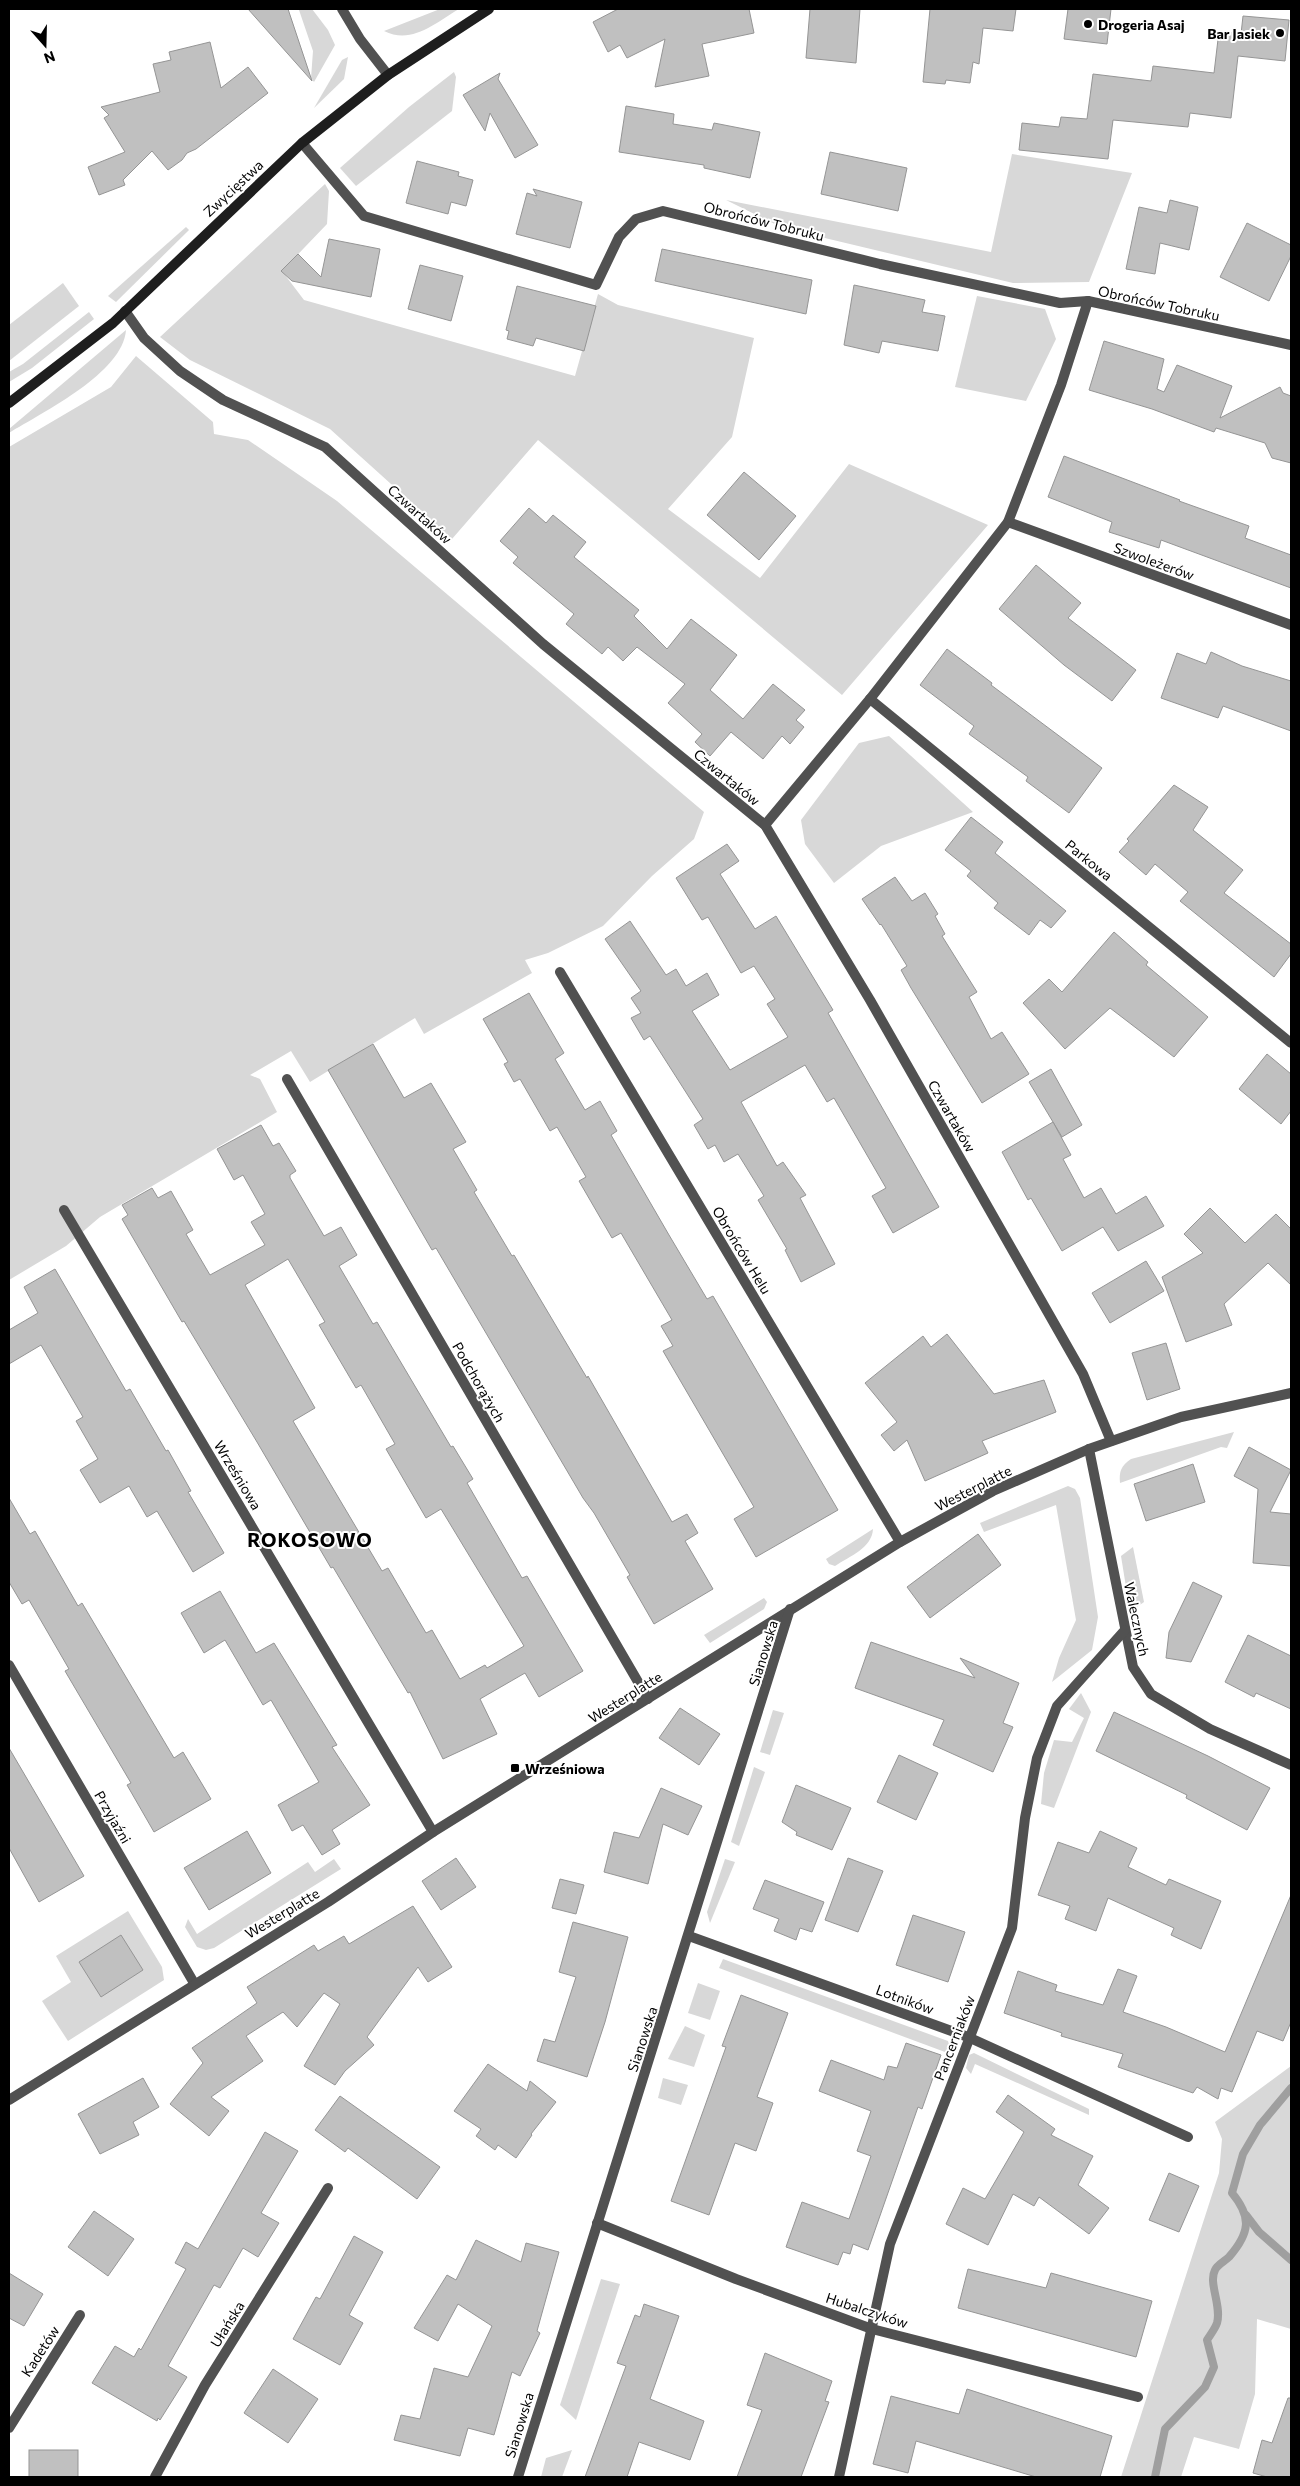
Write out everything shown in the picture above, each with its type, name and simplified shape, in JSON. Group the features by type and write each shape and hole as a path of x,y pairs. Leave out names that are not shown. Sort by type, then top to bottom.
{"main road":[{"name":"Zwycięstwa","path":"9,403 125,311 302,143 388,75 489,9"}],"street":[{"path":"342,9 388,75"},
{"name":"Obrońców Tobruku","path":"302,143 364,216 596,284 619,236 636,219 663,211 880,264 1060,303 1088,301 1291,345"},
{"path":"764,825 870,699 1008,522 1062,385 1088,301"},
{"name":"Czwartaków","path":"125,311 151,345 180,372 223,400 325,447 543,644 764,825 870,1000 1078,1366 1111,1441"},
{"name":"Szwoleżerów","path":"1008,522 1291,625"},
{"name":"Parkowa","path":"870,699 1291,1043"},
{"name":"Obrońców Helu","path":"560,972 900,1542"},
{"name":"Podchorążych","path":"287,1079 648,1699"},
{"name":"Wrześniowa","path":"64,1210 433,1832"},
{"name":"Westerplatte","path":"9,2100 194,1983 328,1902 433,1832 900,1542 993,1491 1089,1449 1182,1417 1291,1393"},
{"name":"Walecznych","path":"1089,1449 1134,1667 1151,1694 1210,1729 1291,1765"},
{"name":"Sianowska","path":"518,2477 597,2223 690,1936 790,1609"},
{"name":"Pancerniaków","path":"839,2477 890,2244 968,2037 1012,1928 1025,1818 1037,1758 1057,1706 1125,1630"},
{"name":"Przyjaźni","path":"9,1665 194,1983"},
{"name":"Lotników","path":"690,1936 968,2037 1188,2137"},
{"name":"Ułańska","path":"154,2477 205,2385 328,2188"},
{"name":"Hubalczyków","path":"597,2223 736,2279 872,2329 1138,2397"},
{"name":"Kadetów","path":"9,2428 80,2315"}],"shaded area":[{"path":"312,9 328,30 335,45 314,82 311,78 313,51 299,10"},
{"path":"440,9 459,9 423,31 414,34 394,35 384,31"},
{"path":"348,57 344,79 314,108 342,60"},
{"path":"454,72 456,77 452,111 356,186 340,168 409,107"},
{"path":"1012,154 1132,173 1089,282 1013,283 783,228 726,200 991,252"},
{"path":"325,184 329,191 327,224 282,271 304,300 575,376 598,294 618,305 754,338 732,437 668,509 760,578 849,464 988,525 842,695 538,440 452,539 330,429 190,360 160,337"},
{"path":"186,227 189,230 116,302 108,296"},
{"path":"63,283 79,306 9,361 9,325"},
{"path":"977,296 1045,309 1056,339 1026,401 955,387"},
{"path":"89,312 94,319 32,368 9,382 9,372 23,364"},
{"path":"126,330 122,346 97,376 60,403 9,433 9,429"},
{"path":"136,356 213,422 214,434 248,440 337,501 704,812 694,839 652,876 603,926 548,953 525,960 532,973 424,1034 415,1018 310,1082 291,1051 250,1075 260,1079 277,1112 100,1217 66,1246 9,1280 9,447 111,387"},
{"path":"889,736 973,812 881,846 834,883 805,844 801,820 859,743"},
{"path":"1234,1432 1227,1448 1221,1447 1120,1483 1121,1469 1131,1459"},
{"path":"1068,1486 1075,1489 1080,1498 1098,1617 1092,1650 1052,1682 1059,1658 1076,1620 1056,1505 984,1532 980,1523"},
{"path":"873,1529 869,1541 859,1551 835,1566 829,1564 826,1559"},
{"path":"1133,1547 1144,1602 1130,1612 1121,1556"},
{"path":"764,1598 767,1602 764,1609 710,1643 704,1635"},
{"path":"1081,1693 1091,1712 1054,1808 1041,1804 1044,1773 1054,1740 1072,1742 1084,1718 1069,1709"},
{"path":"773,1710 784,1713 770,1755 760,1752"},
{"path":"754,1767 765,1772 739,1846 731,1842"},
{"path":"334,1859 341,1869 214,1948 206,1950 197,1947 185,1927 188,1919 197,1934 308,1862 315,1872"},
{"path":"725,1859 735,1862 710,1923 707,1912"},
{"path":"128,1911 162,1967 164,1980 68,2041 42,2001 71,1982 56,1956"},
{"path":"723,1959 948,2041 951,2049 945,2052 719,1968"},
{"path":"698,1983 720,1991 710,2020 688,2013"},
{"path":"685,2026 705,2035 694,2067 668,2059"},
{"path":"974,2053 1089,2109 1089,2115 975,2064 971,2074 966,2068 969,2055"},
{"path":"1291,2066 1291,2329 1257,2319 1255,2394 1239,2449 1194,2437 1181,2477 1121,2477 1219,2173 1222,2139 1215,2122"},
{"path":"663,2078 688,2085 681,2105 658,2098"},
{"path":"601,2279 620,2284 576,2420 560,2405"},
{"path":"572,2450 562,2477 541,2477 546,2458"}],"building":[{"path":"248,9 288,9 312,81"},
{"path":"618,9 749,9 754,33 702,44 709,76 655,87 665,39 627,58 620,45 608,52 593,22"},
{"path":"810,9 860,9 856,63 806,58"},
{"path":"930,9 1016,9 1013,31 983,28 979,64 973,62 970,83 946,80 945,84 923,82"},
{"name":"Drogeria Asaj","path":"1068,9 1111,9 1107,44 1064,39"},
{"path":"1243,16 1289,20 1285,61 1238,56 1231,118 1190,113 1188,127 1113,120 1108,159 1019,150 1022,123 1059,127 1061,117 1087,119 1093,74 1151,81 1153,66 1214,73 1219,31 1241,34"},
{"path":"210,42 221,88 248,67 268,93 196,149 187,153 182,160 168,170 152,151 123,180 125,185 99,195 88,167 125,152 104,118 109,115 101,107 160,92 153,64 171,60 169,52"},
{"path":"500,73 498,79 538,145 515,158 490,113 485,131 463,95"},
{"path":"626,106 674,114 673,124 712,130 714,123 760,132 750,178 704,168 704,165 619,152"},
{"path":"830,152 907,168 898,211 821,194"},
{"path":"417,161 459,172 458,176 473,180 466,206 451,202 448,214 406,203"},
{"path":"533,189 582,202 570,248 516,234 527,193 537,196"},
{"path":"1170,200 1198,207 1189,250 1160,243 1155,274 1126,269 1139,207 1167,213"},
{"path":"1247,223 1291,245 1291,256 1269,301 1220,277"},
{"path":"329,239 380,249 371,297 292,281 281,271 298,254 321,277"},
{"path":"662,249 812,280 806,314 655,281"},
{"path":"420,265 463,276 451,321 408,309"},
{"path":"854,285 925,300 922,312 945,316 938,351 882,341 879,353 844,345"},
{"path":"517,286 596,306 584,351 536,338 533,346 507,339 509,331 506,330"},
{"path":"1104,341 1164,359 1157,389 1164,392 1177,365 1232,386 1220,418 1280,387 1283,393 1291,396 1291,463 1272,458 1265,443 1216,428 1214,432 1152,409 1089,390"},
{"path":"1064,456 1249,526 1245,538 1291,555 1291,588 1161,540 1159,548 1109,532 1112,522 1048,497"},
{"path":"744,472 796,516 759,560 707,515"},
{"path":"529,508 546,523 553,515 586,542 574,557 639,610 634,616 667,649 691,619 737,655 710,690 743,719 773,684 805,710 796,720 804,727 790,744 782,736 763,759 731,732 710,756 695,742 702,734 668,703 685,684 637,647 623,661 608,647 602,654 566,624 574,614 513,563 518,557 500,541"},
{"path":"1036,565 1081,603 1068,618 1136,670 1112,701 1064,665 999,609"},
{"path":"947,649 992,683 991,685 1102,768 1069,813 1026,781 1028,777 969,734 974,726 920,685"},
{"path":"1211,652 1242,666 1291,681 1291,731 1223,706 1218,718 1161,698 1177,653 1206,664"},
{"path":"1174,785 1208,807 1193,830 1243,870 1224,893 1291,944 1291,954 1274,977 1180,901 1188,892 1155,864 1146,875 1119,852 1129,841 1127,839"},
{"path":"971,817 1003,842 995,853 1066,911 1051,928 1040,920 1029,935 994,908 998,903 967,876 971,871 945,850"},
{"path":"727,844 739,861 720,874 755,929 776,916 833,1010 828,1013 939,1207 893,1233 872,1196 886,1188 834,1098 827,1102 805,1065 741,1102 777,1166 783,1162 806,1195 800,1198 835,1264 801,1282 785,1250 787,1249 758,1200 764,1196 738,1154 724,1162 715,1145 708,1149 694,1125 703,1119 650,1036 644,1040 631,1018 641,1013 631,998 641,991 605,939 630,921 666,975 676,969 686,986 707,973 719,995 692,1011 730,1070 788,1037 767,1004 775,999 754,966 741,973 708,917 702,920 676,878"},
{"path":"895,877 912,901 925,893 938,914 935,916 945,934 942,936 977,992 969,997 991,1039 1002,1032 1029,1074 982,1103 901,970 907,966 881,924 862,899"},
{"path":"1114,932 1148,962 1146,965 1208,1017 1174,1057 1110,1008 1065,1049 1023,1003 1049,979 1062,992"},
{"path":"529,993 564,1053 555,1059 585,1110 600,1101 617,1131 611,1135 669,1235 707,1299 713,1296 838,1510 756,1557 734,1519 754,1507 663,1351 673,1346 661,1326 672,1320 621,1233 612,1238 579,1181 586,1177 557,1127 550,1131 520,1079 514,1082 504,1064 508,1062 483,1019"},
{"path":"373,1044 404,1098 431,1083 466,1142 453,1149 477,1190 474,1192 587,1378 588,1376 672,1522 687,1514 698,1533 685,1541 713,1589 654,1624 627,1577 630,1575 594,1513 583,1498 436,1248 432,1250 328,1070"},
{"path":"1267,1054 1291,1074 1291,1111 1281,1124 1239,1089"},
{"path":"1051,1069 1082,1125 1062,1137 1029,1082"},
{"path":"1053,1122 1071,1155 1063,1159 1084,1198 1101,1188 1116,1214 1146,1196 1164,1226 1118,1251 1103,1227 1062,1251 1031,1198 1028,1200 1002,1152"},
{"path":"261,1125 273,1146 279,1143 296,1171 290,1175 290,1178 324,1236 341,1227 357,1255 339,1266 373,1324 377,1322 451,1447 453,1446 473,1479 467,1483 522,1578 527,1576 583,1671 539,1697 525,1673 480,1699 497,1734 443,1759 410,1692 408,1693 333,1567 331,1568 122,1219 128,1215 122,1205 152,1188 158,1198 171,1191 193,1230 186,1234 210,1275 265,1245 251,1222 265,1214 243,1175 234,1180 217,1149","holes":["288,1259 325,1322 319,1325 356,1388 361,1385 395,1444 386,1449 426,1518 441,1509 524,1646 487,1668 485,1665 460,1679 432,1630 426,1633 388,1568 382,1571 293,1421 315,1408 245,1285"]},
{"path":"1210,1208 1245,1243 1276,1214 1291,1229 1291,1285 1268,1263 1224,1304 1232,1325 1186,1342 1162,1277 1203,1253 1184,1234"},
{"path":"1146,1261 1164,1291 1110,1323 1092,1293"},
{"path":"55,1269 126,1391 130,1389 166,1451 168,1450 191,1491 188,1492 224,1553 193,1572 157,1511 147,1517 129,1486 100,1503 80,1470 98,1459 76,1421 83,1417 41,1345 9,1364 9,1330 38,1313 24,1287"},
{"path":"947,1334 994,1394 1044,1380 1056,1412 982,1441 988,1453 925,1481 907,1440 894,1451 881,1435 897,1422 865,1383 923,1336 931,1347"},
{"path":"1166,1343 1180,1389 1147,1400 1132,1353"},
{"path":"1249,1447 1291,1470 1270,1512 1291,1514 1291,1566 1253,1563 1258,1489 1234,1476"},
{"path":"1193,1464 1205,1502 1146,1521 1134,1484"},
{"path":"9,1498 30,1534 35,1531 78,1606 82,1603 174,1758 183,1752 211,1799 154,1832 127,1785 131,1783 65,1671 69,1669 29,1600 22,1604 9,1582"},
{"path":"978,1534 1001,1565 930,1618 907,1587"},
{"path":"1193,1582 1222,1596 1191,1662 1166,1658 1169,1632"},
{"path":"220,1591 256,1653 274,1643 337,1745 332,1747 370,1805 332,1830 340,1844 322,1855 303,1825 292,1831 278,1805 319,1782 271,1700 263,1705 225,1640 204,1653 181,1613"},
{"path":"1248,1635 1291,1656 1291,1709 1256,1693 1254,1697 1225,1682"},
{"path":"871,1642 975,1678 960,1658 1019,1683 1003,1723 1013,1727 993,1772 933,1745 944,1720 855,1688"},
{"path":"680,1708 720,1734 699,1765 659,1738"},
{"path":"1114,1712 1208,1756 1270,1788 1247,1830 1186,1798 1187,1795 1096,1751"},
{"path":"9,1748 84,1876 39,1902 9,1848"},
{"path":"899,1755 938,1773 916,1820 877,1802"},
{"path":"796,1785 851,1808 832,1850 796,1835 797,1832 782,1822"},
{"path":"661,1788 702,1806 688,1835 663,1824 648,1884 604,1872 614,1832 639,1838"},
{"path":"247,1831 271,1873 209,1910 184,1868"},
{"path":"1100,1831 1137,1848 1128,1867 1166,1885 1169,1879 1221,1901 1201,1949 1171,1935 1174,1928 1108,1898 1096,1931 1065,1919 1070,1906 1038,1895 1058,1842 1089,1853"},
{"path":"456,1858 476,1887 441,1910 422,1881"},
{"path":"848,1858 883,1871 858,1932 825,1920"},
{"path":"560,1879 584,1885 576,1914 552,1908"},
{"path":"765,1880 824,1902 812,1932 800,1928 796,1940 774,1931 779,1919 753,1909"},
{"path":"1291,1895 1291,2022 1283,2041 1257,2031 1232,2092 1221,2088 1218,2099 1197,2087 1193,2093 1118,2067 1123,2054 1061,2036 1062,2033 1004,2013 1018,1971 1057,1985 1055,1991 1103,2005 1118,1969 1137,1976 1123,2012 1166,2027 1225,2052"},
{"path":"413,1906 452,1967 428,1982 418,1967 367,2037 374,2045 345,2071 335,2085 304,2066 340,2004 324,1993 297,2027 283,2012 246,2036 263,2061 211,2097 229,2111 209,2136 170,2104 203,2063 192,2048 257,2003 247,1987 314,1945 318,1951 344,1936 349,1944"},
{"path":"913,1915 965,1932 948,1982 896,1965"},
{"path":"573,1922 628,1937 605,2022 587,2077 537,2061 544,2039 555,2042 576,1977 559,1972"},
{"path":"121,1935 143,1970 101,1997 79,1962"},
{"path":"741,1995 788,2013 757,2097 773,2103 756,2151 735,2143 709,2215 671,2201 726,2047 722,2046"},
{"path":"906,2043 941,2055 922,2109 918,2107 868,2250 853,2244 850,2254 843,2252 838,2265 786,2247 802,2202 849,2219 871,2156 857,2151 871,2111 819,2091 831,2060 884,2080 888,2066 897,2068"},
{"path":"488,2064 527,2091 530,2081 556,2102 531,2134 516,2158 498,2145 495,2150 476,2136 481,2129 454,2111"},
{"path":"143,2078 159,2107 133,2122 139,2135 100,2154 78,2114"},
{"path":"1008,2095 1055,2129 1051,2135 1093,2156 1078,2185 1109,2208 1089,2234 1039,2197 1034,2206 1013,2194 988,2245 946,2224 963,2188 985,2199 1024,2132 996,2112"},
{"path":"340,2096 440,2167 417,2199 348,2148 345,2152 315,2130"},
{"path":"265,2132 298,2151 261,2213 279,2223 258,2257 243,2248 220,2288 214,2285 168,2366 187,2377 160,2420 158,2418 157,2421 92,2383 115,2346 134,2357 139,2348 141,2350 186,2269 175,2263 186,2242 198,2249"},
{"path":"1169,2173 1199,2186 1179,2232 1149,2220"},
{"path":"94,2211 134,2239 108,2276 68,2247"},
{"path":"354,2236 383,2252 349,2315 363,2323 340,2365 293,2339 316,2297 320,2299"},
{"path":"476,2240 521,2262 526,2243 559,2252 537,2331 540,2333 520,2376 512,2372 494,2435 468,2428 460,2456 394,2440 401,2415 420,2419 434,2368 468,2377 492,2326 458,2304 438,2341 414,2328 447,2275 456,2280"},
{"path":"968,2269 1046,2288 1051,2273 1152,2301 1136,2357 958,2308"},
{"path":"9,2273 43,2294 24,2326 9,2318"},
{"path":"644,2304 679,2316 650,2399 704,2421 690,2460 639,2442 627,2477 585,2477 626,2366 617,2363 635,2315 640,2317"},
{"path":"765,2353 832,2381 825,2401 829,2402 801,2477 737,2477 762,2410 747,2405"},
{"path":"273,2369 318,2399 288,2443 244,2413"},
{"path":"967,2389 1112,2436 1100,2477 1036,2477 916,2441 908,2473 873,2464 891,2396 959,2414"},
{"path":"1288,2398 1291,2398 1291,2477 1267,2477 1253,2473 1262,2440 1272,2443"},
{"path":"29,2450 78,2450 78,2477 29,2477"}],"waterway":[{"path":"1155,2477 1165,2429 1205,2387 1214,2367 1207,2340 1217,2323 1218,2316 1213,2275 1217,2266 1229,2257 1236,2248 1246,2225 1243,2210 1232,2193 1243,2154 1260,2125 1291,2088"},
{"path":"1246,2215 1259,2232 1291,2260"}],"place":[{"name":"Drogeria Asaj","path":"1088,24"},
{"name":"Bar Jasiek","path":"1280,33"},
{"name":"Wrześniowa","path":"515,1768"}],"district":[{"name":"ROKOSOWO","path":"310,1539"}]}
